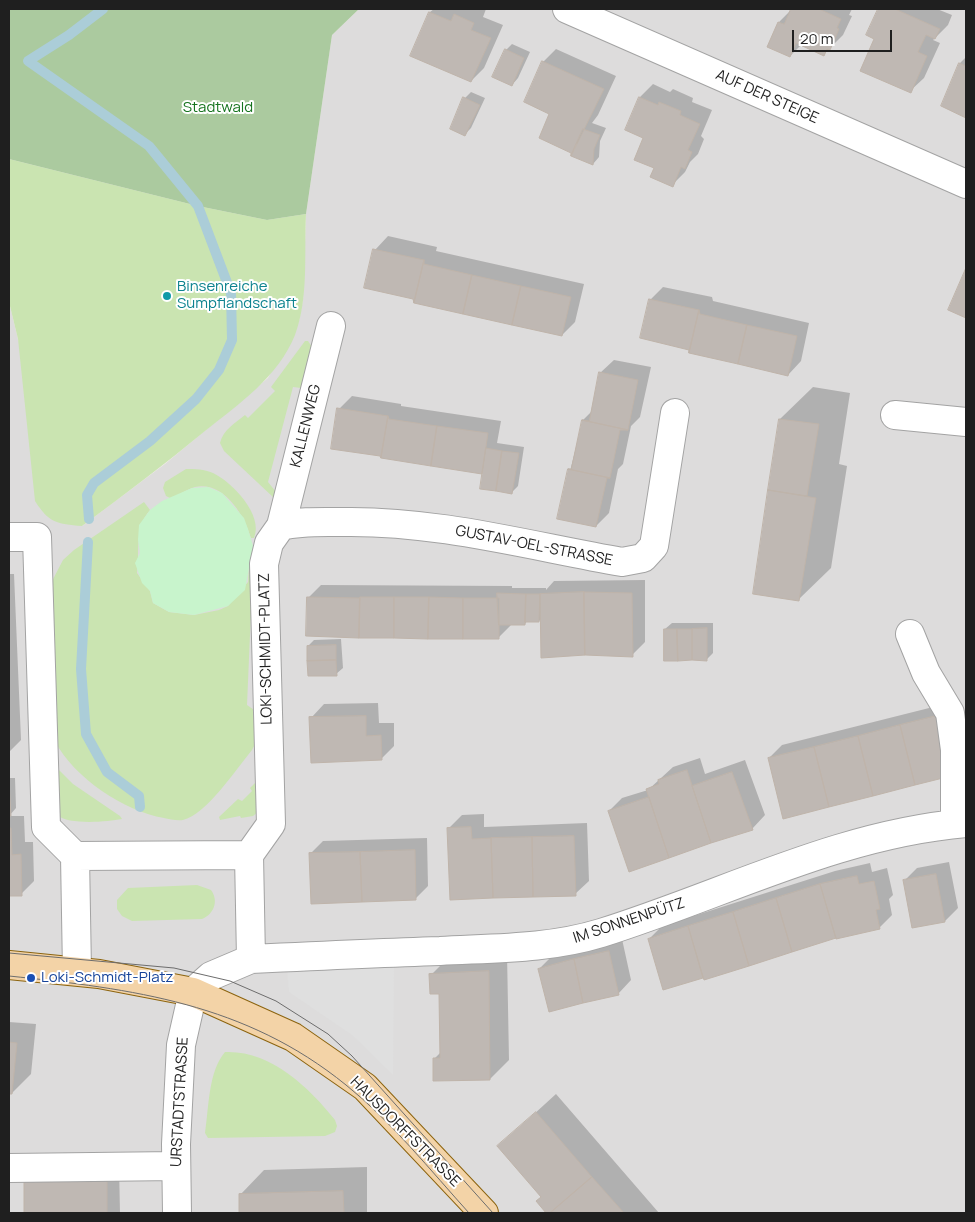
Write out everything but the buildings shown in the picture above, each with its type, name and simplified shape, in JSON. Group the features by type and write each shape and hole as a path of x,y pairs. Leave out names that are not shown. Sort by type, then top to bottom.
{"main road":[{"name":"HAUSDORFFSTRASSE","path":"9,965 77,971 192,992 293,1037 365,1087 484,1213"}],"street":[{"name":"AUF DER STEIGE","path":"568,9 966,184"},
{"name":"KALLENWEG","path":"279,528 331,326"},
{"name":"GUSTAV-OEL-STRASSE","path":"279,528 302,522 402,524 444,529 622,562 643,558 654,546 675,413"},
{"path":"895,415 966,422"},
{"name":"LOKI-SCHMIDT-PLATZ","path":"249,855 270,824 264,564 269,543 279,528"},
{"path":"9,537 36,536 46,828 75,856 249,855 251,959 211,976 192,992"},
{"path":"910,634 926,673 950,713 961,824"},
{"name":"IM SONNENPÜTZ","path":"251,959 510,948 557,943 601,933 847,845 880,836 961,824"},
{"path":"75,856 77,971"},
{"name":"URSTADTSTRASSE","path":"177,1213 176,1166 181,1045 192,992"},
{"path":"9,1168 176,1166"}],"shaded area":[{"path":"359,9 966,9 966,1213 9,1213 9,302 18,339 82,526 165,464 268,378 299,321 303,300 306,214 332,35"},
{"path":"394,965 393,1075 352,1035 289,992 287,969"}],"green space":[{"name":"Stadtwald","path":"9,9 359,9 332,35 306,214 267,220 198,206 9,159"},
{"path":"9,159 198,206 267,220 306,214 305,275 302,306 295,335 279,364 256,389 231,411 82,526 54,521 45,514 35,501 18,339 9,302"},
{"path":"305,341 308,341 312,347 301,388 293,387 268,482 276,492 274,498 224,451 220,443 230,427 245,415 248,418 275,391 271,387"},
{"path":"186,469 203,470 213,473 221,477 237,491 254,519 256,529 254,538 251,538 238,510 224,494 215,489 195,487 170,498 166,496 163,488 165,482"},
{"path":"208,487 222,493 244,518 248,529 253,546 245,590 228,606 194,615 169,612 153,603 150,591 142,583 135,563 140,553 138,540 139,525 150,510 162,501 192,488"},
{"path":"144,502 150,510 145,517 140,532 137,573 150,591 153,603 169,612 194,615 219,610 228,606 248,582 249,566 253,565 247,705 257,712 255,744 230,779 211,800 192,816 183,820 149,814 133,808 102,791 74,768 63,755 55,741 50,585 63,560 74,550"},
{"path":"56,767 73,784 122,819 97,822 78,821 62,818 57,815"},
{"path":"259,779 258,812 253,816 241,818 240,816 220,820 219,817 238,799 242,801 252,791 250,788"},
{"path":"197,885 211,890 215,898 212,911 202,919 132,921 122,916 117,909 117,900 128,888"},
{"path":"225,1052 242,1053 258,1057 273,1064 301,1083 335,1120 337,1126 335,1132 325,1136 208,1138 205,1133 212,1080 219,1060"}],"waterway":[{"path":"89,519 87,495 94,483 150,441 196,399 219,370 232,340 231,293 198,206 149,146 28,61 69,35 103,9"},
{"path":"88,542 81,669 86,734 107,772 139,796 140,807"}],"tram line":[{"path":"9,953 174,968 230,981 276,1001 328,1034 352,1056 493,1213"},
{"path":"9,976 100,987 143,995 186,1005 228,1018 268,1035 308,1057 362,1099 410,1146 469,1213"}],"place":[{"name":"Binsenreiche Sumpflandschaft","path":"167,296"},
{"name":"Loki-Schmidt-Platz","path":"31,978"}]}
